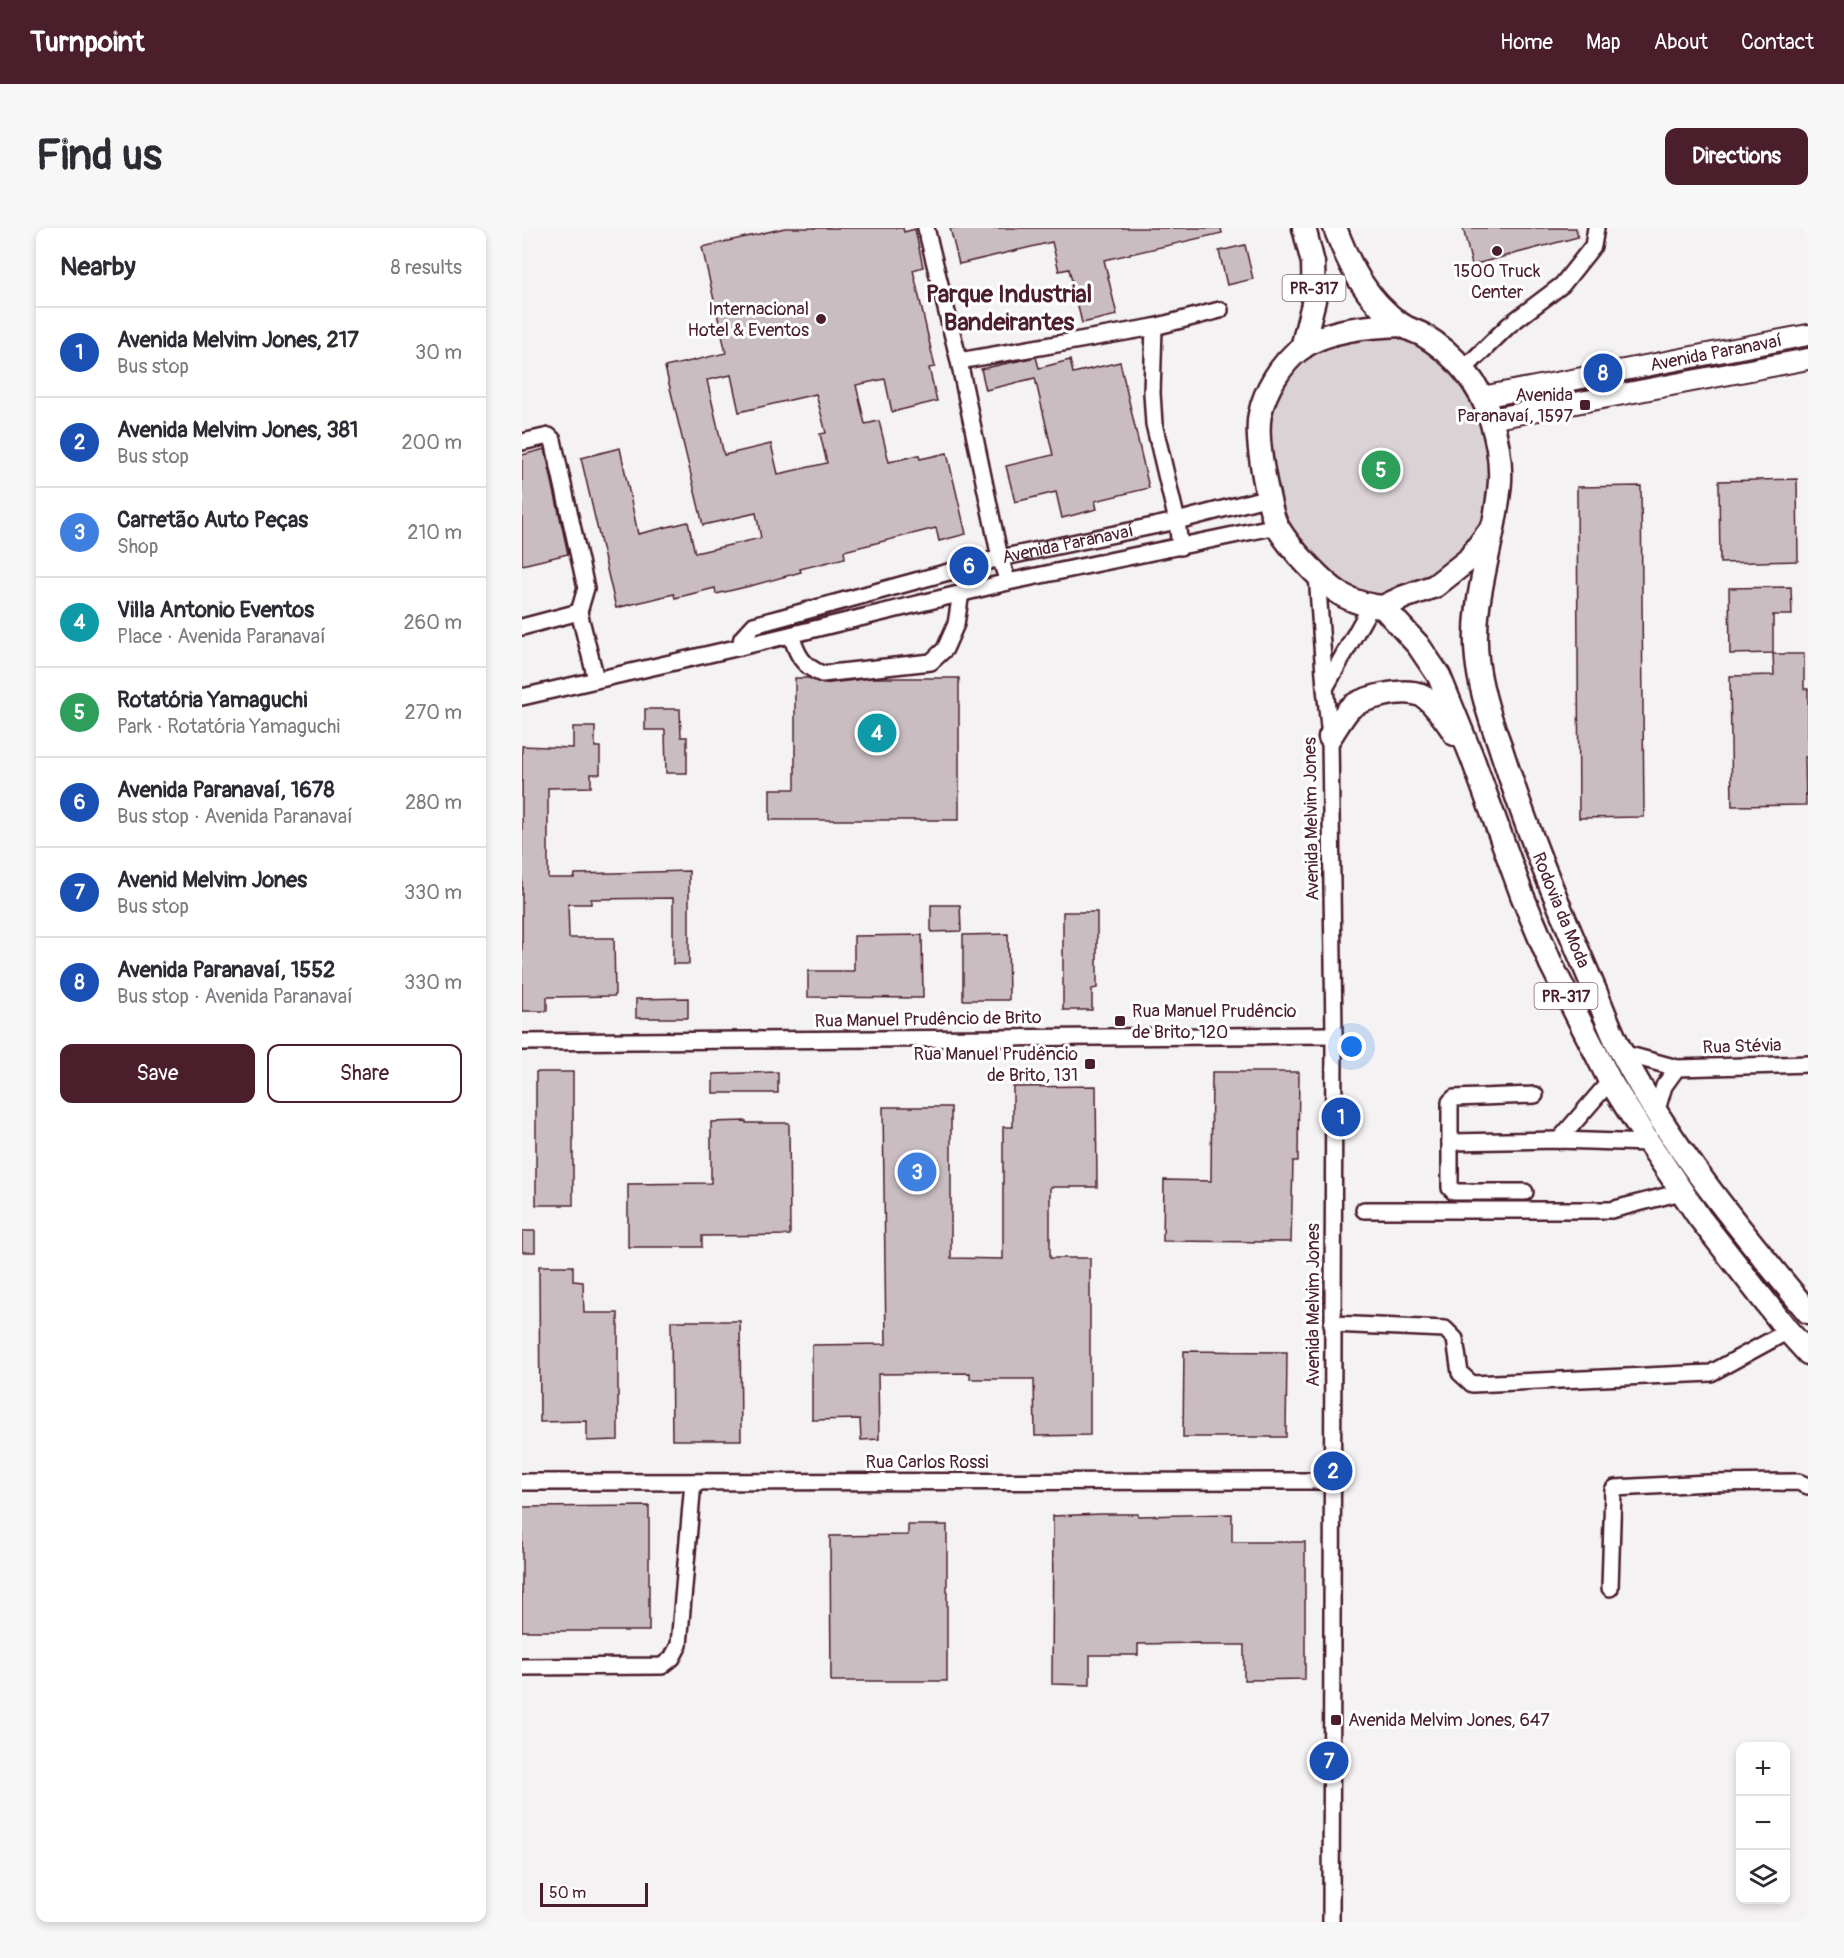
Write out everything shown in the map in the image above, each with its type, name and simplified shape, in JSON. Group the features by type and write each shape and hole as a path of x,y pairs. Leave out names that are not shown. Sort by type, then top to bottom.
{"highway":[{"name":"PR-317","path":"1302,348 1314,300 1313,263 1304,228"},
{"name":"PR-317","path":"1335,228 1349,264 1367,292 1402,326"},
{"path":"1402,326 1364,326 1333,334 1302,348 1286,361 1270,386 1260,415 1261,462 1277,526 1296,552 1317,574 1343,595 1377,607 1435,586 1468,560 1495,524"},
{"name":"Rodovia da Moda","path":"1402,326 1420,333 1443,348 1463,370 1482,397 1491,419 1498,448 1500,479 1495,524 1475,621 1477,659 1483,697 1517,799 1555,897 1622,1053 1656,1113 1717,1198 1808,1311"},
{"name":"Rodovia da Moda","path":"1377,607 1418,645 1439,676 1472,757 1522,895 1551,964 1610,1082 1681,1192 1788,1331 1808,1353"},
{"path":"1330,737 1350,709 1370,699 1395,692 1421,695 1444,717 1472,757"}],"main road":[{"name":"Avenida Paranavaí","path":"1482,397 1808,335"},
{"name":"Avenida Paranavaí","path":"1491,419 1808,359"}],"street":[{"path":"926,228 959,361 1000,558 1008,582"},
{"path":"1463,370 1509,325 1562,285 1593,246 1596,228"},
{"path":"959,361 1154,327 1220,310"},
{"path":"1154,327 1152,393 1154,424 1177,521 1180,547"},
{"path":"522,442 549,436 553,440 586,588 579,612 596,679"},
{"name":"Avenida Paranavaí","path":"740,647 746,632 754,625 1000,558 1177,521 1269,497"},
{"name":"Avenida Paranavaí","path":"522,697 1008,582 1277,526"},
{"name":"Avenida Melvim Jones","path":"1317,574 1330,737 1334,1035 1331,1922"},
{"path":"791,635 796,651 809,669 822,674 931,662 945,649 956,624 961,593"},
{"path":"1325,688 1377,607"},
{"path":"522,627 579,612"},
{"name":"Rua Manuel Prudêncio de Brito","path":"522,1042 1334,1035"},
{"name":"Rua Stévia","path":"1622,1053 1677,1068 1808,1064"},
{"path":"1656,1113 1664,1086 1677,1068"},
{"path":"1559,1140 1610,1082"},
{"path":"1525,1192 1454,1192 1450,1188 1450,1102 1454,1098 1534,1095"},
{"path":"1450,1142 1559,1140 1649,1143"},
{"path":"1364,1210 1611,1210 1681,1192"},
{"path":"1332,1324 1445,1329 1455,1339 1460,1373 1472,1384 1711,1373 1788,1331"},
{"name":"Rua Carlos Rossi","path":"522,1482 1331,1481"},
{"path":"522,1667 662,1666 672,1658 679,1645 693,1482"},
{"path":"1610,1588 1613,1490 1615,1488 1798,1482 1808,1486"}],"shaded area":[{"path":"1402,325 1463,370 1500,479 1468,560 1383,607 1317,574 1269,497 1270,386 1302,348"}],"building":[{"path":"785,228 903,228 904,232 915,229 923,267 913,270 935,367 929,368 937,401 892,412 885,379 856,385 865,424 879,421 889,462 919,455 920,459 947,453 966,534 939,541 936,528 844,551 845,558 800,569 801,572 754,585 716,594 715,588 675,598 674,594 616,608 581,458 620,448 638,534 688,522 695,553 761,538 756,513 703,525 665,367 726,353 702,247","holes":["731,375 739,412 816,394 826,433 820,434 827,463 778,474 771,444 724,455 707,380"]},
{"path":"950,228 1221,228 1222,233 1104,260 1117,315 1082,323 1069,269 1059,271 1052,242 959,264"},
{"name":"1500 Truck Center","path":"1463,228 1576,228 1578,237 1472,265"},
{"path":"1245,245 1253,279 1227,285 1219,251"},
{"path":"1036,357 1039,368 1070,360 1073,373 1120,362 1149,488 1095,501 1097,509 1062,518 1056,492 1015,502 1006,466 1053,455 1035,378 986,390 981,369"},
{"path":"545,449 568,554 522,565 522,455"},
{"path":"1797,479 1798,561 1720,563 1719,481"},
{"path":"1641,486 1644,817 1579,818 1577,487"},
{"path":"1791,587 1792,615 1773,615 1773,653 1730,654 1729,588"},
{"path":"1773,654 1804,654 1804,689 1808,689 1808,757 1805,757 1806,805 1732,806 1730,676 1774,675"},
{"path":"795,678 809,678 823,684 871,678 959,678 959,820 770,820 770,789 795,789"},
{"path":"645,709 680,709 681,737 687,737 687,773 666,773 665,730 645,730"},
{"path":"573,727 595,727 595,747 600,747 600,774 591,774 591,787 548,788 548,878 574,878 575,874 689,871 689,964 673,964 673,898 591,899 591,904 568,904 569,938 614,938 615,996 547,997 547,1011 522,1011 522,746 573,748"},
{"path":"931,905 960,905 961,931 931,932"},
{"path":"1063,912 1097,912 1097,988 1092,989 1092,1010 1063,1010"},
{"path":"1008,934 1009,1000 963,1000 963,935"},
{"path":"922,935 923,998 808,997 808,971 854,971 854,936"},
{"path":"688,998 688,1018 636,1018 636,999"},
{"path":"536,1072 573,1072 573,1205 536,1205"},
{"path":"778,1072 778,1093 713,1093 713,1074"},
{"path":"1212,1072 1299,1072 1298,1161 1293,1161 1291,1242 1163,1241 1164,1180 1211,1181"},
{"path":"1096,1086 1097,1187 1050,1187 1050,1258 1090,1258 1090,1435 1035,1436 1034,1379 970,1379 970,1373 878,1374 879,1439 861,1440 860,1419 812,1420 812,1345 886,1344 883,1107 951,1107 951,1258 1003,1259 1003,1127 1013,1127 1013,1087"},
{"path":"746,1121 746,1123 789,1123 790,1235 702,1236 702,1247 628,1247 628,1184 711,1183 711,1122"},
{"path":"522,1231 535,1231 535,1252 522,1252"},
{"path":"539,1266 573,1266 573,1281 583,1282 584,1313 618,1313 618,1440 587,1441 587,1421 540,1422"},
{"path":"671,1321 740,1321 741,1440 672,1440"},
{"path":"1184,1351 1287,1352 1286,1437 1183,1437"},
{"path":"649,1506 649,1631 522,1631 522,1507"},
{"path":"1138,1514 1138,1516 1232,1514 1232,1542 1305,1542 1305,1679 1244,1680 1244,1645 1138,1644 1138,1655 1090,1655 1090,1685 1052,1684 1053,1516"},
{"path":"908,1525 947,1525 947,1681 831,1681 830,1536 908,1535"}],"place":[{"name":"1500 Truck Center","path":"1497,251"},
{"name":"Internacional Hotel & Eventos","path":"821,319"},
{"name":"Avenida Paranavaí, 1552","path":"1603,373"},
{"name":"Avenida Paranavaí, 1597","path":"1585,405"},
{"name":"Rotatória Yamaguchi","path":"1381,470"},
{"name":"Avenida Paranavaí, 1678","path":"969,566"},
{"name":"Villa Antonio Eventos","path":"877,733"},
{"name":"Rua Manuel Prudêncio de Brito, 120","path":"1120,1021"},
{"name":"Rua Manuel Prudêncio de Brito, 131","path":"1090,1064"},
{"name":"Avenida Melvim Jones, 217","path":"1341,1117"},
{"name":"Carretão Auto Peças","path":"917,1172"},
{"name":"Avenida Melvim Jones, 381","path":"1333,1471"},
{"name":"Avenida Melvim Jones, 647","path":"1336,1720"},
{"name":"Avenid Melvim Jones","path":"1329,1761"}],"district":[{"name":"Parque Industrial Bandeirantes","path":"1009,308"}]}
